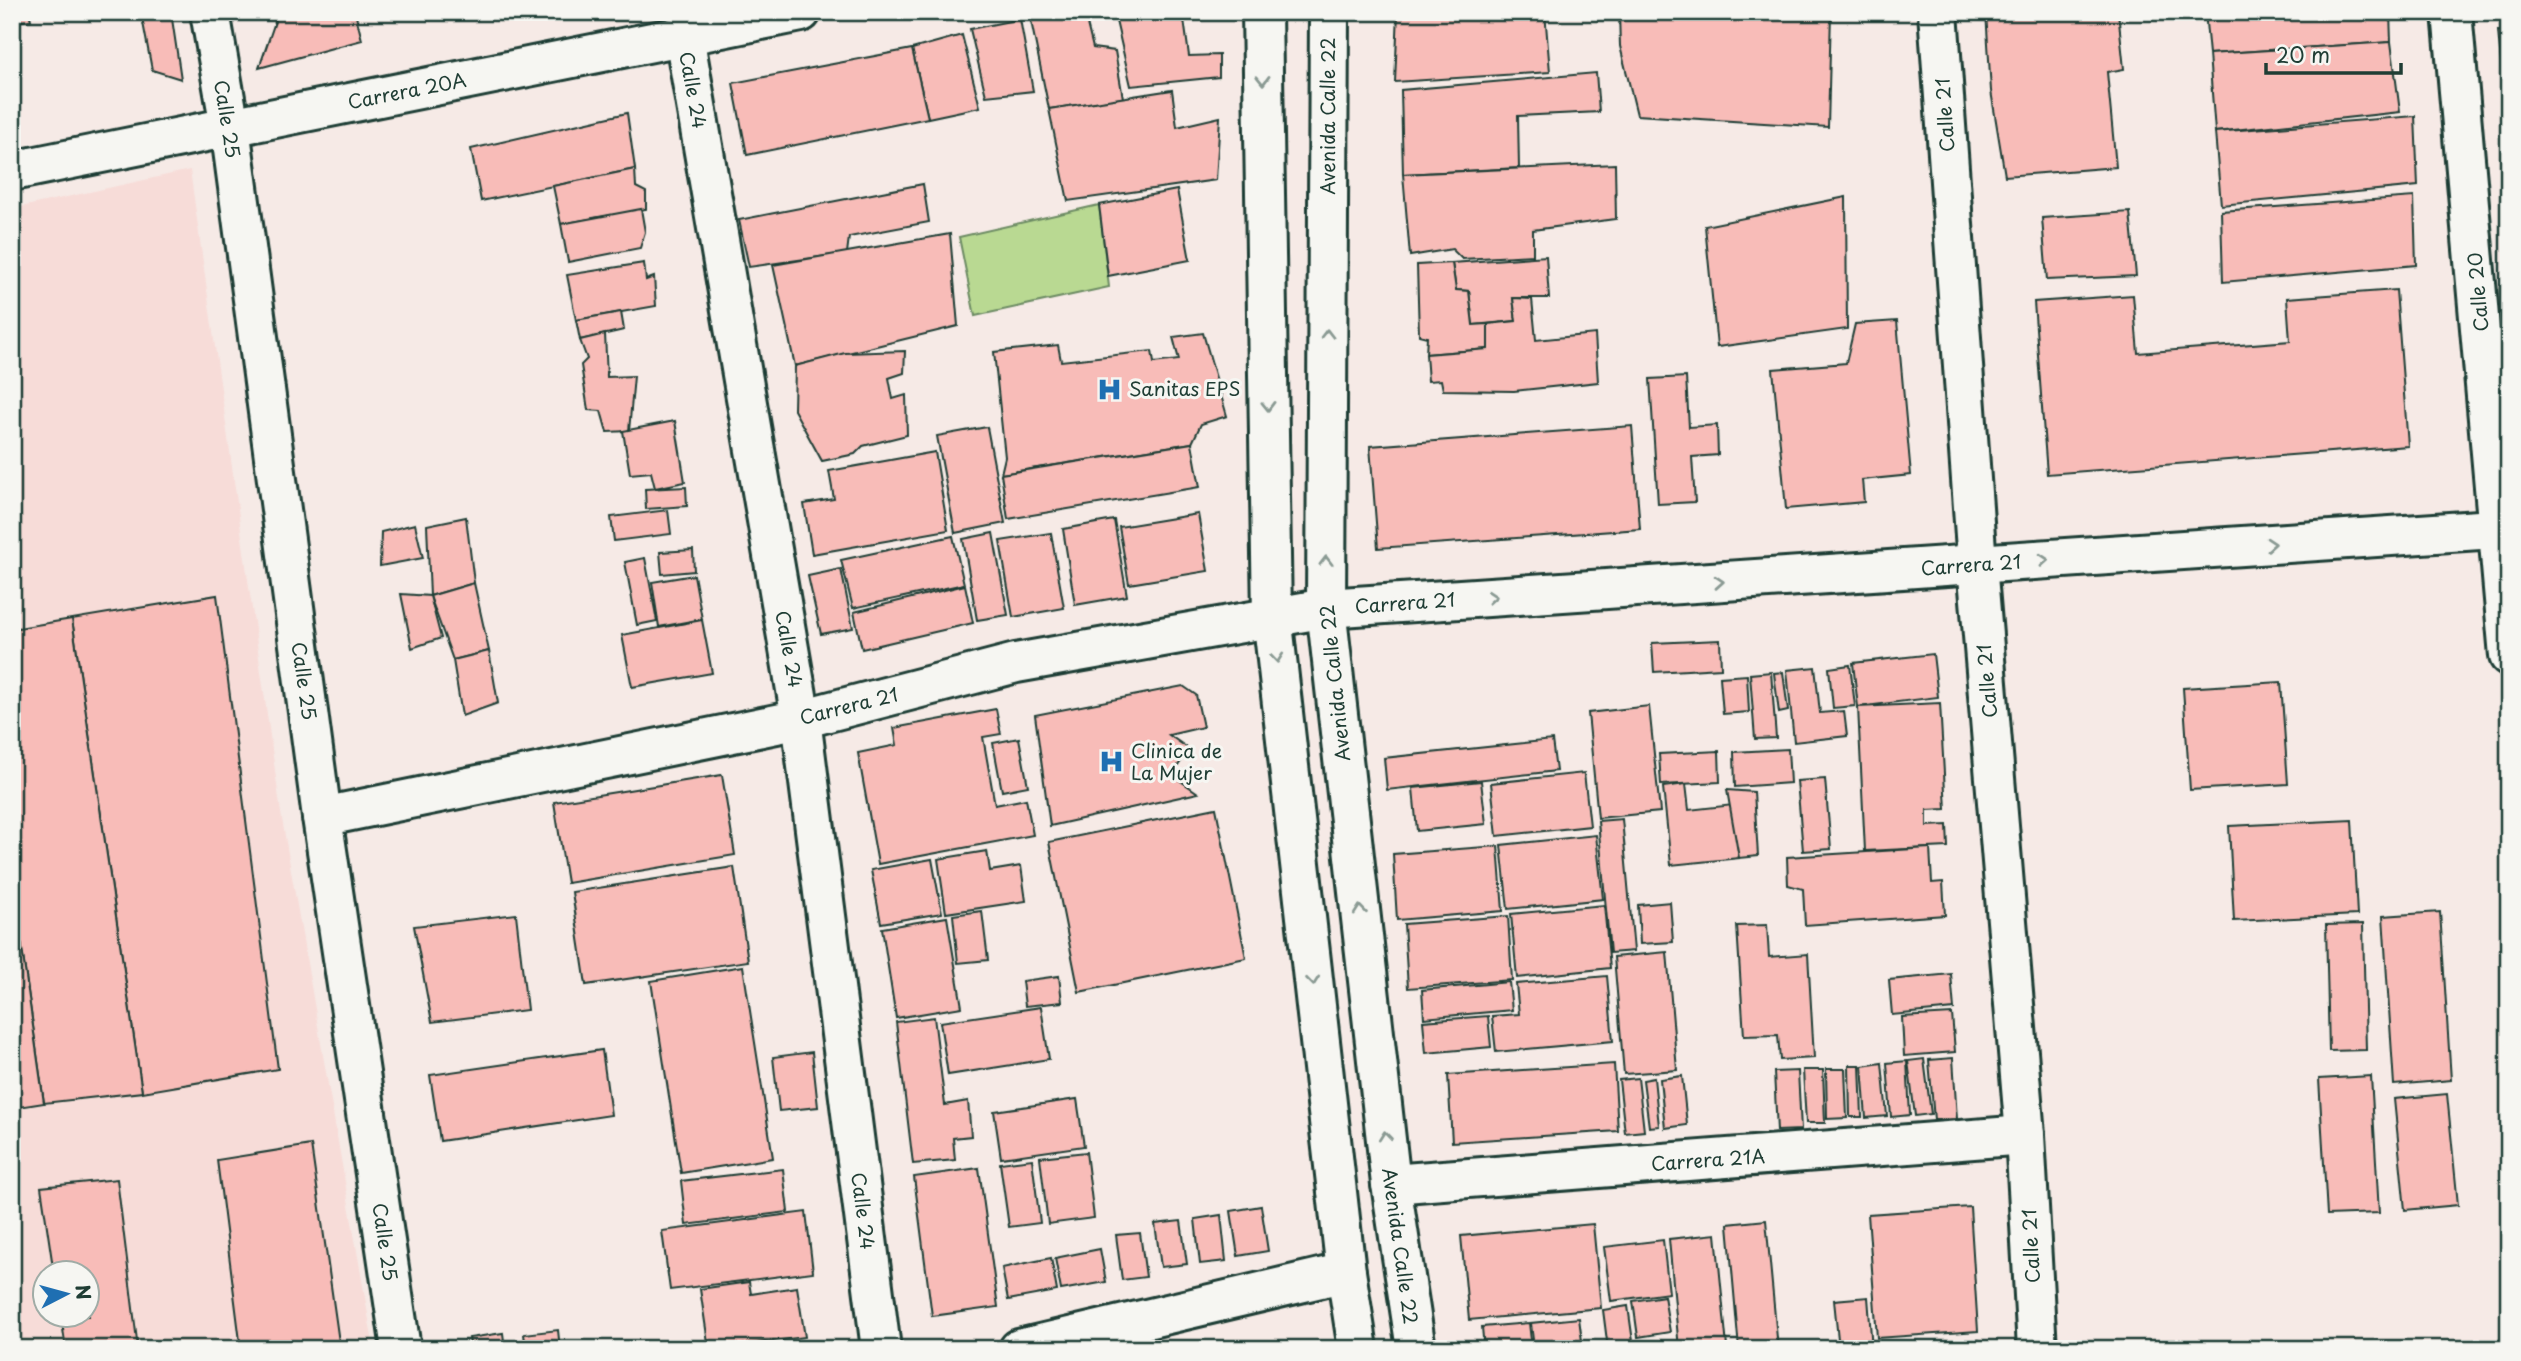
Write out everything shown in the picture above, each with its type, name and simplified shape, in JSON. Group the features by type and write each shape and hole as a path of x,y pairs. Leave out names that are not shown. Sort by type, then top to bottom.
{"street":[{"name":"Calle 25","path":"210,12 230,127 322,817 401,1349"},
{"name":"Carrera 20A","path":"12,170 801,12"},
{"path":"1262,12 1272,615 1346,1272 1358,1349"},
{"name":"Avenida Calle 22","path":"1329,12 1326,608 1391,1184 1416,1349"},
{"name":"Calle 21","path":"1938,12 1977,564 2025,1135 2037,1349"},
{"name":"Calle 20","path":"2452,12 2504,528 2509,656"},
{"name":"Calle 24","path":"684,36 801,719 881,1349"},
{"name":"Carrera 21","path":"322,817 801,719 1016,663 1272,615 1326,608 2504,528"},
{"name":"Carrera 21A","path":"1391,1184 2025,1135"},
{"path":"1019,1349 1346,1272"}],"shaded area":[{"path":"190,170 281,813 374,1349 12,1349 12,209"}],"green space":[{"path":"1099,205 1109,287 975,316 959,237"}],"building":[{"path":"12,12 29,12 31,20 12,22"},
{"path":"141,12 171,12 181,79 152,70"},
{"path":"290,12 355,12 362,40 259,68 277,16"},
{"path":"1047,12 1084,12 1093,48 1115,51 1123,98 1049,109 1030,16"},
{"path":"1114,12 1183,12 1189,56 1219,55 1219,77 1131,86"},
{"path":"1398,12 1545,12 1550,72 1395,82"},
{"path":"1619,12 1831,12 1828,127 1637,115 1620,46"},
{"path":"1986,12 2118,12 2124,69 2107,72 2116,167 2005,176 1991,91"},
{"path":"2205,12 2390,12 2391,42 2209,54"},
{"path":"1020,19 1033,91 986,96 970,29"},
{"path":"2498,31 2509,32 2509,105 2505,105"},
{"path":"962,35 980,107 928,118 912,49"},
{"path":"2391,42 2400,112 2215,132 2209,54"},
{"path":"912,49 928,118 747,155 733,83"},
{"path":"1596,73 1599,112 1518,116 1519,168 1403,174 1401,90"},
{"path":"1172,90 1177,127 1220,117 1216,180 1068,201 1049,109"},
{"path":"627,113 635,169 481,201 471,149"},
{"path":"2415,116 2418,186 2221,205 2215,132"},
{"path":"1615,164 1616,219 1533,230 1533,255 1462,259 1452,249 1410,256 1403,174"},
{"path":"635,169 636,187 646,192 646,209 561,224 553,186"},
{"path":"923,184 929,222 849,237 847,253 749,267 739,220"},
{"path":"1177,190 1190,260 1108,276 1099,205"},
{"path":"1846,197 1847,329 1717,347 1705,226"},
{"path":"2414,197 2416,265 2223,282 2221,211"},
{"path":"641,209 645,232 640,248 568,262 561,224"},
{"path":"2130,212 2136,276 2047,280 2042,218"},
{"path":"950,234 958,326 795,366 773,265"},
{"path":"1546,256 1549,298 1513,298 1516,321 1473,325 1469,291 1456,290 1452,263"},
{"path":"644,263 646,280 654,277 656,306 576,320 567,275"},
{"path":"1452,263 1456,290 1469,291 1473,325 1488,324 1488,349 1426,354 1427,337 1419,335 1417,265"},
{"path":"2396,290 2408,446 2047,474 2034,302 2133,295 2138,353 2290,341 2287,298"},
{"path":"1513,298 1532,299 1536,340 1595,334 1598,382 1514,391 1443,390 1441,380 1428,381 1426,354 1488,349 1488,324 1516,321"},
{"path":"621,312 624,330 580,340 576,320"},
{"path":"1897,321 1911,475 1862,480 1864,502 1786,509 1773,369 1846,363 1855,324"},
{"name":"Sanitas EPS","path":"1203,333 1227,416 1201,424 1192,443 1001,474 1005,457 994,352 1058,345 1061,361 1152,351 1154,363 1179,360 1173,337"},
{"path":"605,334 607,377 634,376 629,431 607,432 601,411 588,410 581,365 587,359 580,340"},
{"path":"905,351 904,373 889,378 893,399 906,395 907,435 863,446 855,454 822,461 794,410 795,366 845,353"},
{"path":"1686,377 1689,427 1717,425 1718,455 1692,457 1695,502 1658,504 1650,379"},
{"path":"675,421 685,482 655,488 651,472 630,474 623,431"},
{"path":"1632,426 1640,529 1378,548 1370,446"},
{"path":"987,427 1005,523 955,533 937,436"},
{"path":"1192,443 1200,487 1008,519 1001,474"},
{"path":"935,452 948,530 812,554 804,504 834,499 829,471"},
{"path":"686,487 687,506 646,509 645,489"},
{"path":"668,510 671,534 614,541 611,517"},
{"path":"1198,514 1208,571 1129,584 1119,527"},
{"path":"466,517 474,583 430,596 427,525"},
{"path":"1114,520 1127,596 1075,605 1063,529"},
{"path":"415,524 423,558 380,566 381,532"},
{"path":"993,533 1008,615 977,620 963,539"},
{"path":"1051,533 1064,608 1013,617 1000,541"},
{"path":"953,536 964,584 853,608 841,560"},
{"path":"693,550 694,571 662,574 660,552"},
{"path":"645,558 657,621 637,625 625,562"},
{"path":"841,569 853,628 821,634 808,576"},
{"path":"694,575 702,619 659,627 652,582"},
{"path":"474,583 489,651 453,660 430,596"},
{"path":"965,585 973,623 862,649 854,612"},
{"path":"401,594 430,596 441,638 412,648"},
{"path":"217,595 278,1069 142,1092 72,619"},
{"path":"72,619 142,1092 44,1103 12,879 12,629"},
{"path":"702,620 712,673 632,687 622,635"},
{"path":"1720,640 1721,668 1654,672 1652,643"},
{"path":"489,651 498,703 462,716 453,660"},
{"path":"1933,654 1938,697 1858,707 1853,663"},
{"path":"1850,665 1855,706 1833,708 1829,668"},
{"path":"1815,667 1820,713 1844,711 1847,736 1794,742 1787,670"},
{"path":"1771,672 1776,738 1755,739 1750,674"},
{"path":"1783,672 1788,711 1779,713 1774,673"},
{"path":"1747,675 1749,712 1723,714 1720,677"},
{"path":"2281,682 2288,784 2190,790 2183,688"},
{"name":"Clinica de La Mujer","path":"1183,686 1196,695 1203,727 1169,735 1189,749 1172,775 1198,793 1050,826 1035,715"},
{"path":"1940,703 1946,809 1927,810 1927,826 1947,825 1948,847 1865,851 1858,707"},
{"path":"1649,706 1660,812 1598,818 1588,713"},
{"path":"996,709 1001,734 983,737 995,805 1026,799 1033,835 878,864 858,753 897,745 894,728"},
{"path":"1019,738 1028,786 1002,791 993,743"},
{"path":"1552,740 1556,771 1387,790 1384,758"},
{"path":"1788,749 1790,783 1735,787 1734,752"},
{"path":"1719,751 1720,782 1661,785 1659,754"},
{"path":"1584,773 1590,826 1497,836 1491,783"},
{"path":"722,775 735,855 567,883 554,802"},
{"path":"1825,779 1831,849 1803,851 1797,781"},
{"path":"1481,781 1486,824 1417,831 1413,788"},
{"path":"1686,784 1689,810 1733,805 1739,858 1671,865 1663,787"},
{"path":"1727,790 1754,792 1758,856 1739,858"},
{"path":"1216,808 1246,958 1079,992 1049,842"},
{"path":"1622,819 1634,951 1610,953 1598,821"},
{"path":"2352,820 2357,915 2234,921 2229,826"},
{"path":"1596,835 1603,899 1508,909 1501,845"},
{"path":"1498,846 1503,911 1397,920 1393,854"},
{"path":"1930,848 1932,883 1943,882 1945,915 1805,925 1803,889 1788,885 1787,857"},
{"path":"987,851 990,871 1021,866 1026,901 946,913 938,859"},
{"path":"932,859 942,913 881,923 871,870"},
{"path":"734,867 748,961 586,985 572,892"},
{"path":"12,879 44,1103 12,1108"},
{"path":"1670,902 1673,942 1640,944 1638,905"},
{"path":"1604,905 1610,968 1517,978 1511,914"},
{"path":"982,911 988,960 958,963 953,915"},
{"path":"2440,912 2451,1080 2394,1085 2383,916"},
{"path":"516,914 527,1010 432,1022 414,926"},
{"path":"1508,916 1512,980 1408,988 1404,924"},
{"path":"947,917 962,1007 896,1018 882,928"},
{"path":"2363,924 2366,1050 2329,1051 2326,925"},
{"path":"1767,925 1769,957 1808,954 1814,1058 1780,1060 1778,1035 1744,1036 1737,926"},
{"path":"1667,952 1677,1070 1624,1074 1614,957"},
{"path":"743,966 773,1158 681,1173 651,981"},
{"path":"1951,974 1954,1009 1892,1015 1889,980"},
{"path":"1059,976 1062,1002 1025,1006 1022,981"},
{"path":"1607,976 1613,1041 1496,1052 1492,1016 1519,1014 1516,984"},
{"path":"1509,982 1512,1010 1424,1018 1422,990"},
{"path":"1041,1007 1049,1059 948,1075 940,1022"},
{"path":"1952,1014 1955,1052 1904,1056 1902,1017"},
{"path":"1488,1016 1491,1047 1426,1053 1423,1021"},
{"path":"934,1017 945,1105 968,1101 971,1136 953,1138 955,1160 913,1164 896,1022"},
{"path":"602,1050 611,1115 440,1141 430,1075"},
{"path":"812,1052 818,1107 779,1111 773,1057"},
{"path":"1953,1058 1957,1119 1934,1120 1929,1060"},
{"path":"1924,1059 1931,1114 1915,1116 1908,1061"},
{"path":"1907,1061 1910,1115 1891,1117 1887,1063"},
{"path":"1882,1063 1887,1116 1866,1118 1862,1066"},
{"path":"1614,1064 1618,1131 1452,1142 1448,1075"},
{"path":"1849,1065 1860,1065 1862,1117 1850,1117"},
{"path":"1826,1069 1845,1069 1847,1118 1827,1119"},
{"path":"1803,1070 1823,1070 1825,1123 1806,1123"},
{"path":"1798,1071 1801,1130 1777,1131 1774,1072"},
{"path":"1682,1076 1687,1125 1665,1128 1660,1079"},
{"path":"2371,1076 2379,1213 2327,1215 2319,1079"},
{"path":"1638,1078 1644,1131 1625,1133 1619,1080"},
{"path":"1654,1078 1659,1126 1649,1127 1643,1080"},
{"path":"2447,1094 2458,1205 2405,1210 2394,1099"},
{"path":"1077,1099 1084,1146 1001,1158 994,1111"},
{"path":"311,1145 340,1349 241,1349 217,1160"},
{"path":"1086,1152 1094,1218 1048,1224 1040,1157"},
{"path":"1032,1159 1040,1223 1009,1227 1000,1163"},
{"path":"979,1168 998,1307 932,1316 914,1177"},
{"path":"783,1169 788,1212 686,1225 681,1181"},
{"path":"117,1179 138,1349 66,1349 63,1330 102,1330 102,1260 52,1260 41,1187"},
{"path":"1261,1206 1268,1251 1238,1256 1231,1211"},
{"path":"1970,1207 1978,1331 1877,1338 1868,1214"},
{"path":"806,1212 813,1272 670,1290 662,1231"},
{"path":"1221,1215 1226,1261 1200,1264 1195,1219"},
{"path":"1766,1220 1778,1349 1739,1349 1728,1224"},
{"path":"1181,1221 1187,1264 1161,1267 1155,1224"},
{"path":"1593,1224 1601,1308 1469,1320 1461,1236"},
{"path":"1140,1233 1146,1277 1122,1280 1116,1235"},
{"path":"1716,1234 1727,1347 1679,1349 1669,1239"},
{"path":"1663,1240 1669,1293 1611,1301 1604,1247"},
{"path":"1100,1249 1106,1282 1061,1290 1055,1258"},
{"path":"1051,1258 1057,1291 1008,1300 1002,1268"},
{"path":"749,1282 751,1294 797,1287 805,1337 709,1349 700,1289"},
{"path":"1664,1296 1670,1332 1638,1337 1633,1301"},
{"path":"1868,1297 1872,1349 1839,1349 1834,1300"},
{"path":"1628,1306 1634,1349 1608,1349 1603,1310"},
{"path":"1579,1318 1583,1349 1534,1349 1531,1323"},
{"path":"1529,1323 1532,1349 1484,1349 1482,1327"},
{"path":"558,1330 560,1349 526,1349 524,1334"},
{"path":"503,1333 505,1349 471,1349 469,1338"},
{"path":"1979,1340 1979,1349 1885,1349"}],"place":[{"name":"Sanitas EPS","path":"1109,389"},
{"name":"Clinica de La Mujer","path":"1111,762"}]}
